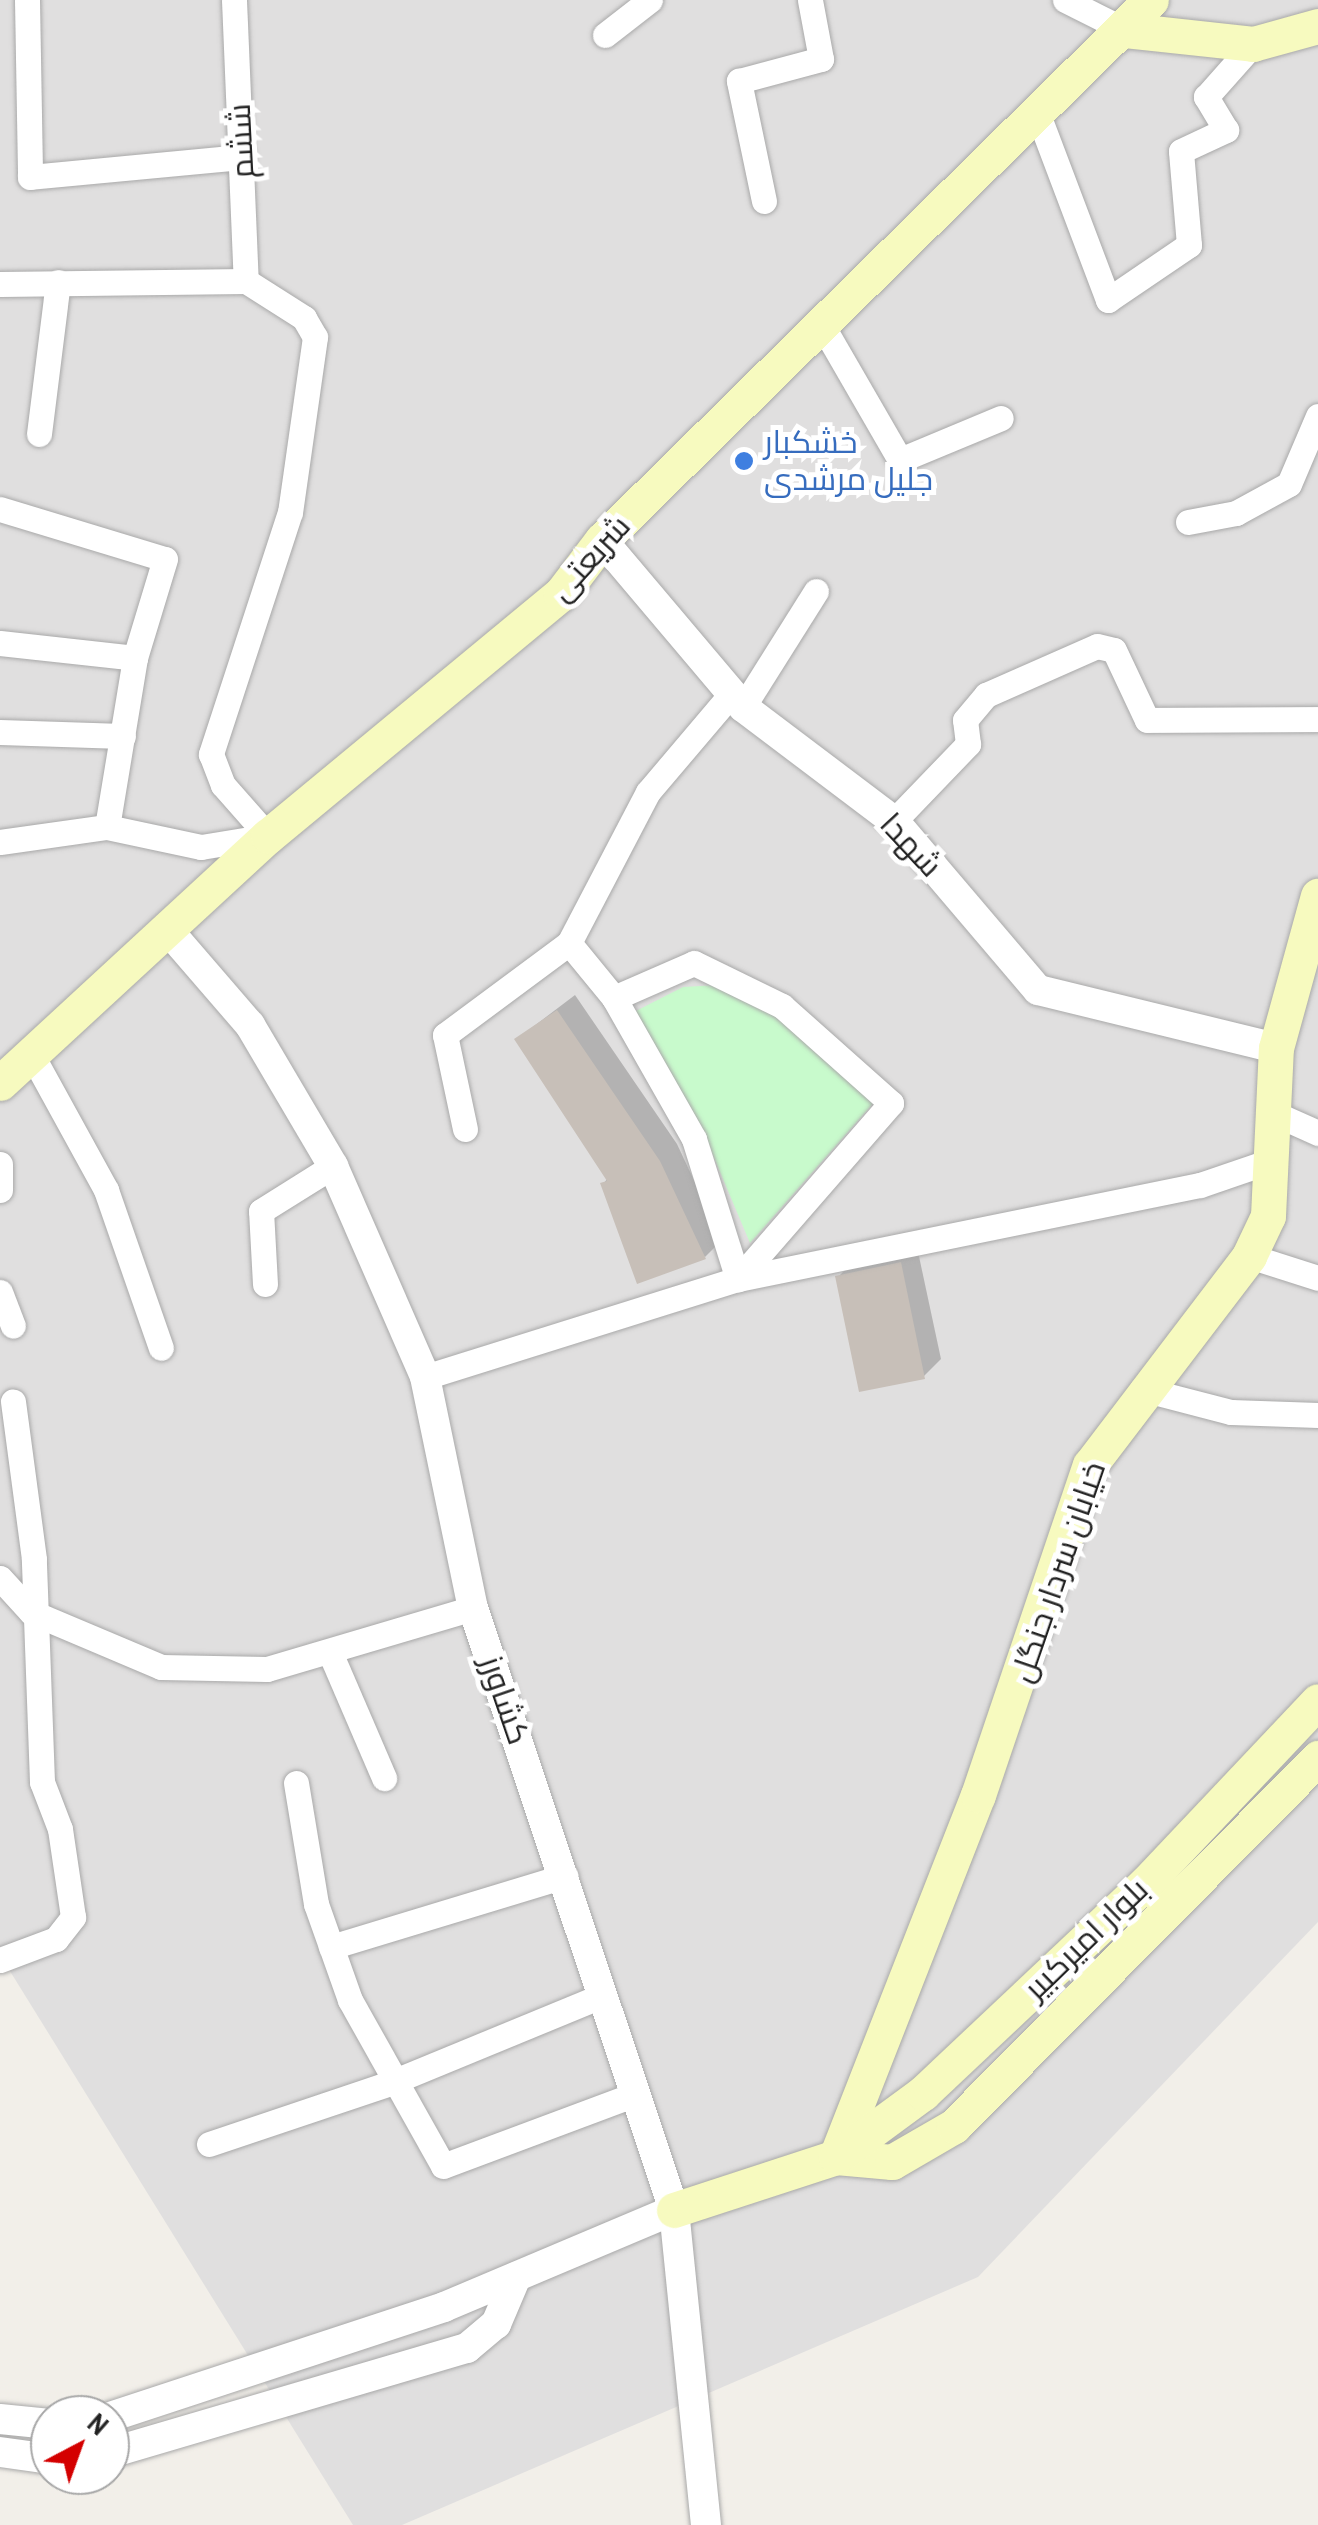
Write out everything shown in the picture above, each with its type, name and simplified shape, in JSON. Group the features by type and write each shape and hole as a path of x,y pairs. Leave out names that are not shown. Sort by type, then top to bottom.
{"main road":[{"name":"شریعتی","path":"0,1084 268,836 561,594 602,540 1125,30 1151,0"},
{"path":"1125,30 1253,44 1318,26"},
{"name":"خیابان سردار جنگل","path":"836,2157 991,1759 1090,1465 1142,1389 1249,1256 1268,1216 1280,1116 1276,1048 1318,896"},
{"name":"بلوار امیرکبیر","path":"674,2210 836,2157 923,2094 1132,1896 1318,1701"},
{"name":"بلوار امیرکبیر","path":"836,2157 892,2162 954,2126 1318,1758"}],"street":[{"path":"27,0 30,177 242,157"},
{"name":"ششم","path":"234,0 246,281"},
{"path":"606,36 650,0"},
{"path":"764,202 740,81 820,59 810,0"},
{"path":"1065,0 1125,30"},
{"path":"1037,112 1108,300 1189,245 1181,151 1226,130 1206,96 1253,44"},
{"path":"0,284 246,281 304,318 316,337 290,512 211,754 223,785 268,836"},
{"path":"39,434 58,282"},
{"path":"822,325 900,460 1001,418"},
{"path":"1188,522 1236,513 1290,484 1318,416"},
{"path":"0,509 162,554 135,658 107,827"},
{"name":"شهدا","path":"602,540 737,701 894,821 1038,990 1276,1048"},
{"path":"464,1129 445,1034 568,943 648,792 737,701 816,591"},
{"path":"0,643 135,658"},
{"path":"894,821 968,744 965,720 986,695 1098,646 1114,650 1147,720 1318,719"},
{"path":"0,732 124,736"},
{"path":"0,842 107,827 201,847 268,836"},
{"name":"کشاورز","path":"167,929 250,1025 333,1166 426,1377 472,1608 674,2210 706,2525"},
{"path":"568,943 614,998 694,1139 738,1279"},
{"path":"614,998 694,963 782,1006 891,1102 738,1279"},
{"path":"32,1057 106,1190 162,1348"},
{"path":"1280,1116 1318,1133"},
{"path":"426,1377 738,1279 1200,1186 1273,1160"},
{"path":"0,1164 0,1190"},
{"path":"265,1284 260,1211 333,1166"},
{"path":"1249,1256 1318,1278"},
{"path":"0,1292 13,1326"},
{"path":"1142,1389 1230,1412 1318,1414"},
{"path":"0,1960 56,1939 72,1917 60,1829 42,1782 31,1612 34,1559 13,1402"},
{"path":"0,1578 31,1612 161,1667 267,1669 332,1657 472,1608"},
{"path":"332,1657 384,1778"},
{"path":"296,1783 332,1947 390,2083 443,2166 636,2094"},
{"path":"332,1947 565,1876"},
{"path":"209,2144 390,2083 604,1994"},
{"path":"130,2410 516,2277 674,2210"},
{"path":"130,2447 466,2348 496,2324 516,2277"},
{"path":"0,2419 30,2422"},
{"path":"0,2452 30,2457"}],"shaded area":[{"path":"0,0 1318,0 1318,1922 978,2277 402,2525 353,2525 0,1955"}],"green space":[{"path":"718,985 759,1001 877,1099 750,1243 701,1127 628,1015 683,987"}],"building":[{"path":"557,1010 660,1161 706,1259 637,1284 600,1183 607,1181 514,1039"},
{"path":"901,1262 925,1379 859,1392 835,1276"}],"place":[{"name":"خشکبار جلیل مرشدی","path":"744,461"}]}
